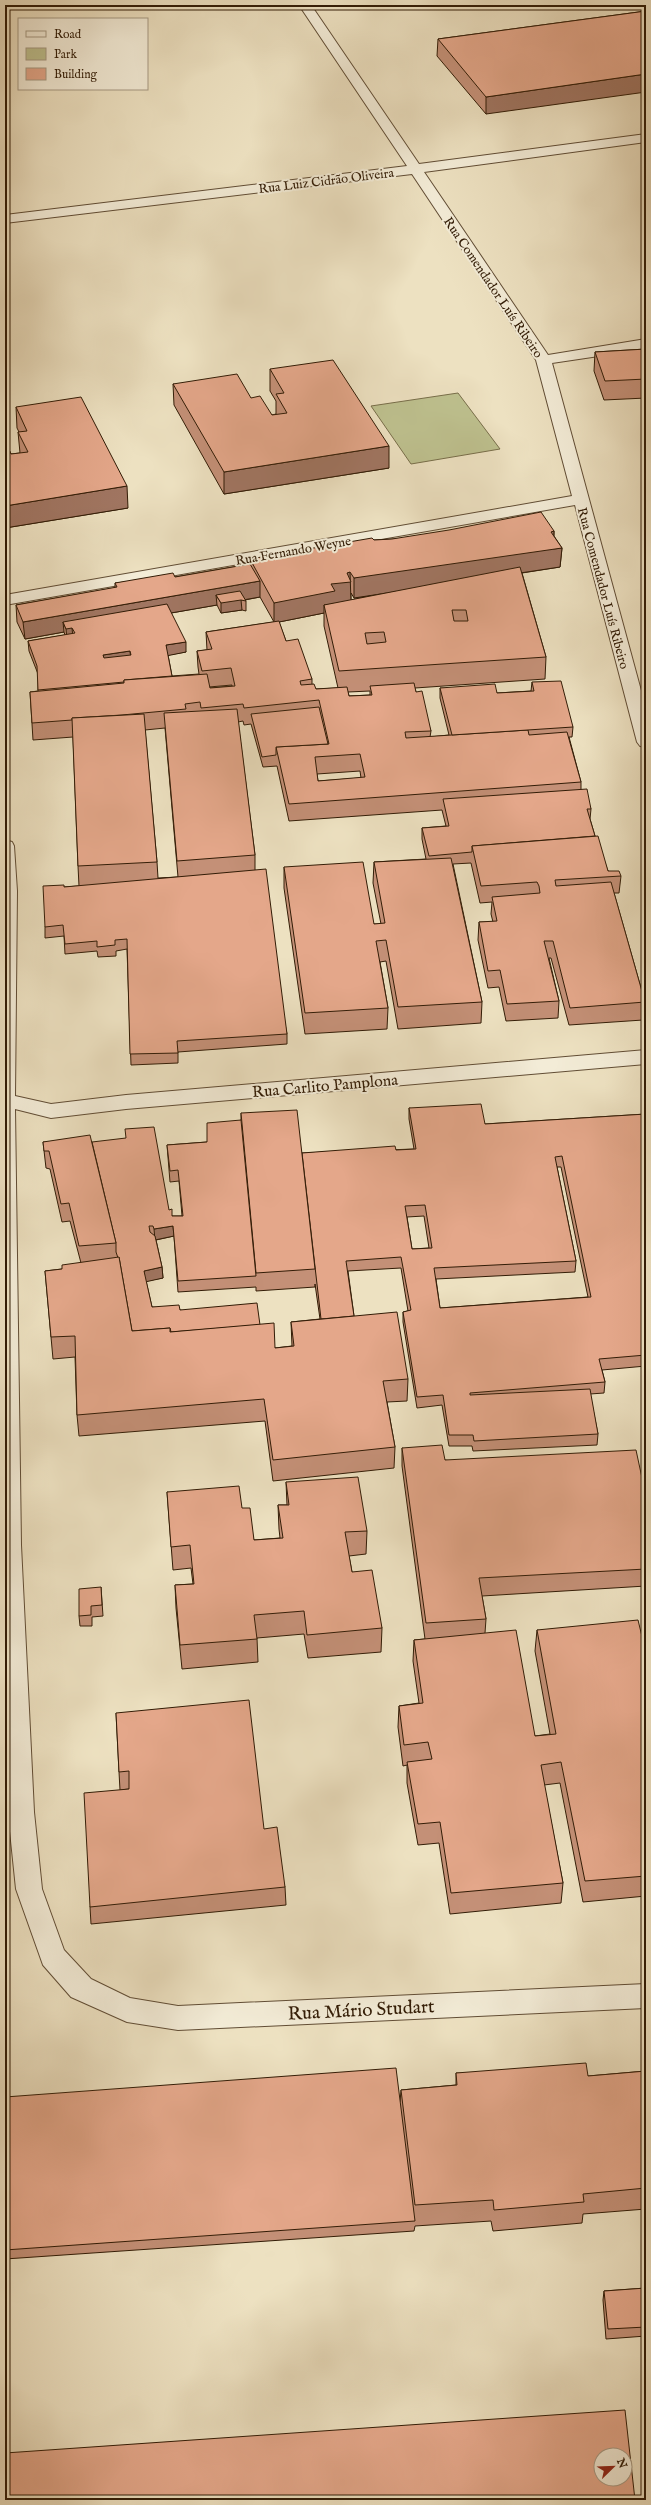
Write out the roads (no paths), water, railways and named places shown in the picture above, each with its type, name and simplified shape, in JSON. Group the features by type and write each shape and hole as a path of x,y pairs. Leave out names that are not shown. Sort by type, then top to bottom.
{"street":[{"name":"Rua Comendador Luís Ribeiro","path":"305,5 544,360 646,742"},
{"name":"Rua Luiz Cidrão Oliveira","path":"5,219 415,170 646,138"},
{"path":"544,360 646,344"},
{"name":"Rua Fernando Weyne","path":"5,600 580,499"},
{"path":"5,846 7,891 5,1094"},
{"name":"Rua Carlito Pamplona","path":"5,1100 51,1111 126,1102 646,1056"},
{"name":"Rua Mário Studart","path":"5,1105 9,1545 21,1812 29,1888 53,1957 81,1988 127,2010 178,2018 646,1996"}]}
